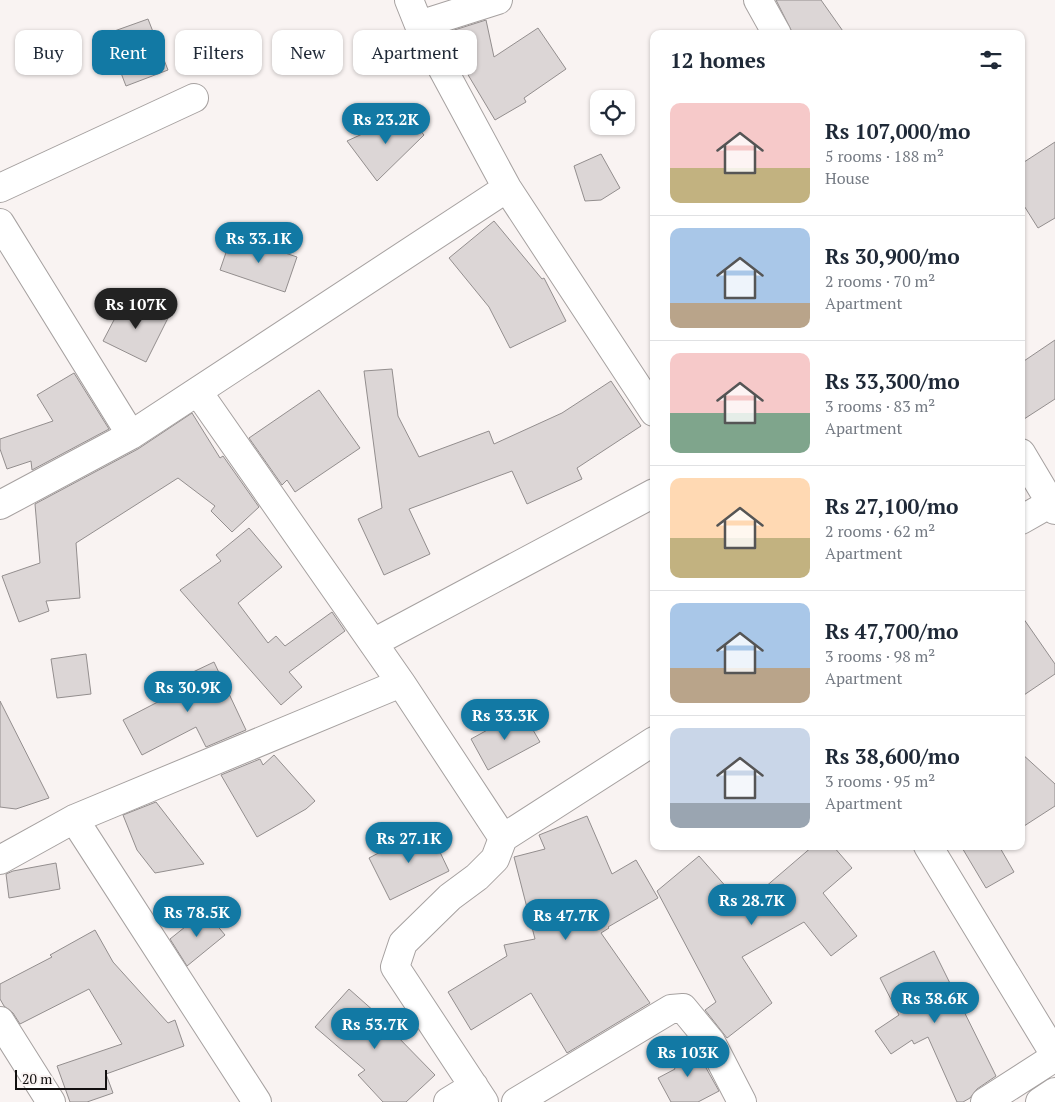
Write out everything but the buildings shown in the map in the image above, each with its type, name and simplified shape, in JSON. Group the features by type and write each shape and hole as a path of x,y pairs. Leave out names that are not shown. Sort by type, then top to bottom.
{"street":[{"path":"498,0 414,12 506,188 650,406"},
{"path":"758,0 774,30"},
{"path":"0,188 194,98"},
{"path":"1,503 131,435 506,188"},
{"path":"3,233 131,435"},
{"path":"198,392 401,683 503,838"},
{"path":"1025,460 1053,506 1025,518"},
{"path":"373,643 650,495"},
{"path":"0,860 74,819 401,683"},
{"path":"448,1102 479,1094 395,967 403,943 450,897 477,877 495,858 503,838 650,744"},
{"path":"74,819 257,1102"},
{"path":"930,850 1055,1056 985,1102"},
{"path":"516,1102 671,1009 683,1008 711,1042 742,1102"},
{"path":"0,1021 51,1102"},
{"path":"1040,1102 1055,1092"}]}
